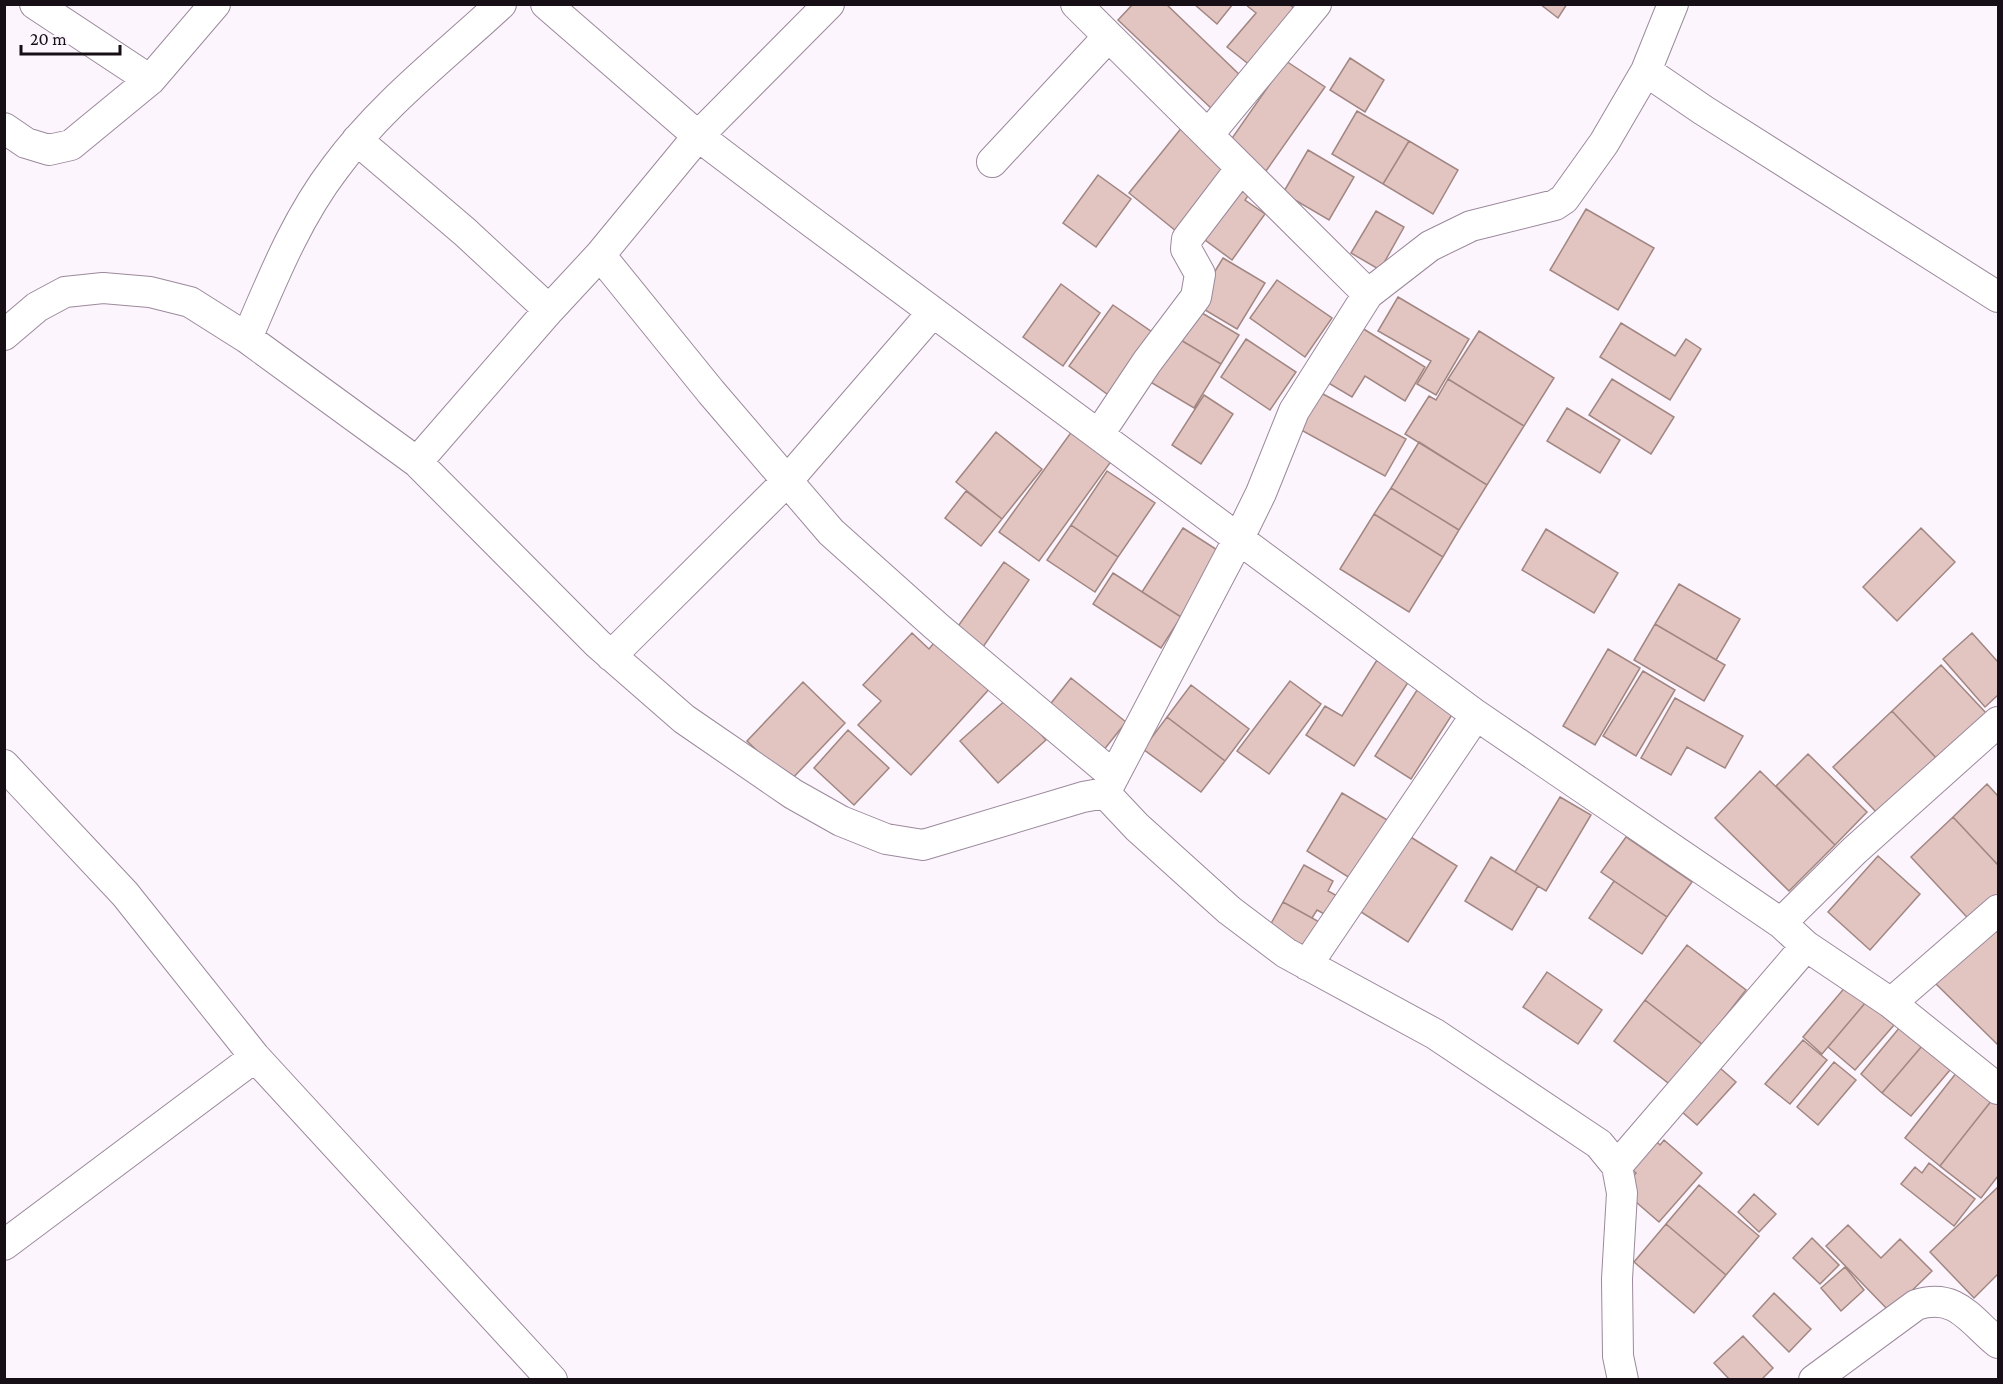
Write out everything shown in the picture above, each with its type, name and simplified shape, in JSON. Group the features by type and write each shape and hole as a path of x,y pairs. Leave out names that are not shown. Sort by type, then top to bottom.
{"street":[{"path":"35,4 150,80"},
{"path":"4,128 26,143 49,150 71,145 150,80 215,4"},
{"path":"247,338 282,257 334,168 394,99 501,4"},
{"path":"546,4 698,136 933,312 1476,715 1781,923 1806,946 1891,1003 1998,1089"},
{"path":"417,462 600,255 698,136 829,4"},
{"path":"1076,4 1107,38 1368,294"},
{"path":"1208,135 1316,4"},
{"path":"4,335 37,307 65,292 103,288 150,292 190,302 247,338 417,462 611,656 684,719 793,794 841,821 886,839 923,845 1083,797 1109,785 1239,538 1261,493 1294,411 1368,294 1430,246 1461,231 1555,205 1564,199 1604,143 1646,71 1672,4"},
{"path":"992,162 1107,38"},
{"path":"1646,71 1703,110 1998,297"},
{"path":"357,140 465,232 549,310"},
{"path":"1099,434 1147,362 1196,297 1201,282 1200,274 1186,249 1186,239 1241,168"},
{"path":"600,255 831,532 1109,785 1137,827 1229,910 1286,953 1435,1034 1599,1144 1617,1166 1622,1193 1617,1279 1618,1356 1623,1380"},
{"path":"611,656 787,481 933,312"},
{"path":"1307,965 1476,715"},
{"path":"1781,923 1854,852 1998,722"},
{"path":"4,765 125,894 255,1057 552,1380"},
{"path":"1891,1003 1998,910"},
{"path":"1617,1166 1806,946"},
{"path":"4,1245 255,1057"},
{"path":"1814,1380 1916,1305 1934,1299 1948,1302 1993,1330"}],"building":[{"path":"1133,4 1166,4 1243,78 1213,110 1118,20"},
{"path":"1194,4 1233,4 1217,24"},
{"path":"1245,4 1289,4 1296,10 1251,66 1227,47 1256,13"},
{"path":"1540,4 1567,4 1558,18"},
{"path":"1350,58 1384,80 1365,112 1330,90"},
{"path":"1286,61 1325,87 1266,171 1228,144"},
{"path":"1357,111 1409,141 1383,184 1332,154"},
{"path":"1183,126 1230,163 1176,231 1129,193"},
{"path":"1409,141 1458,170 1433,214 1383,184"},
{"path":"1308,150 1354,177 1329,220 1283,193"},
{"path":"1098,175 1131,199 1096,247 1063,223"},
{"path":"1240,175 1255,186 1245,200 1265,214 1232,260 1197,234"},
{"path":"1586,209 1654,248 1618,310 1550,270"},
{"path":"1376,211 1404,227 1380,270 1351,253"},
{"path":"1223,258 1265,283 1237,329 1195,304"},
{"path":"1277,280 1332,318 1305,357 1250,318"},
{"path":"1061,284 1100,313 1063,366 1023,337"},
{"path":"1398,297 1469,339 1436,395 1417,384 1431,361 1378,331"},
{"path":"1113,305 1155,334 1111,397 1069,366"},
{"path":"1192,307 1239,335 1221,364 1174,336"},
{"path":"1354,323 1425,367 1405,401 1365,376 1352,397 1320,378"},
{"path":"1621,323 1675,356 1686,339 1701,349 1670,400 1600,357"},
{"path":"1479,331 1554,378 1524,426 1448,379"},
{"path":"1174,336 1221,364 1194,408 1147,380"},
{"path":"1246,339 1296,372 1270,410 1221,377"},
{"path":"1448,379 1524,426 1487,485 1405,434 1429,396 1436,400"},
{"path":"1612,379 1674,417 1651,454 1589,415"},
{"path":"1312,388 1406,439 1385,476 1292,425"},
{"path":"1204,395 1233,414 1201,464 1172,445"},
{"path":"1567,408 1620,440 1600,473 1547,441"},
{"path":"1075,427 1115,456 1039,561 999,532"},
{"path":"996,432 1042,469 1002,519 956,482"},
{"path":"1419,442 1487,485 1459,530 1391,488"},
{"path":"1107,471 1155,503 1118,557 1071,525"},
{"path":"1391,488 1459,530 1443,557 1374,514"},
{"path":"966,491 1002,519 981,546 945,518"},
{"path":"1374,514 1443,557 1409,612 1340,569"},
{"path":"1071,525 1118,557 1095,592 1047,560"},
{"path":"1183,528 1222,553 1181,617 1142,592"},
{"path":"1921,528 1955,562 1897,621 1863,587"},
{"path":"1546,529 1618,573 1594,613 1522,570"},
{"path":"1004,562 1029,580 983,647 956,629"},
{"path":"1113,573 1181,617 1161,648 1093,604"},
{"path":"1679,584 1740,619 1716,660 1655,624"},
{"path":"1655,624 1725,665 1704,701 1634,660"},
{"path":"912,633 929,649 939,637 992,686 911,775 858,725 881,701 863,685"},
{"path":"1972,633 1998,662 1998,695 1985,707 1943,659"},
{"path":"1608,649 1640,668 1595,745 1563,726"},
{"path":"1377,660 1409,681 1354,766 1306,735 1325,706 1342,716"},
{"path":"1941,665 1987,714 1939,761 1892,711"},
{"path":"1643,671 1675,690 1636,756 1603,736"},
{"path":"1071,678 1126,722 1099,756 1044,712"},
{"path":"1290,681 1321,704 1269,774 1237,751"},
{"path":"803,682 845,723 789,782 747,741"},
{"path":"1191,685 1249,729 1225,761 1167,717"},
{"path":"1419,687 1455,710 1411,779 1375,756"},
{"path":"1008,698 1046,740 998,783 960,741"},
{"path":"1675,698 1743,736 1725,768 1687,747 1671,775 1641,758"},
{"path":"1892,711 1939,761 1880,816 1833,767"},
{"path":"1167,717 1225,761 1201,792 1143,749"},
{"path":"848,730 889,768 854,805 814,768"},
{"path":"1808,754 1867,812 1835,845 1776,786"},
{"path":"1760,771 1835,845 1789,891 1715,818"},
{"path":"1987,784 1998,796 1998,865 1953,817"},
{"path":"1342,793 1389,821 1353,880 1307,851"},
{"path":"1560,797 1591,815 1546,891 1515,872"},
{"path":"1953,817 1998,865 1998,907 1977,928 1911,857"},
{"path":"1409,836 1457,866 1408,942 1361,912"},
{"path":"1626,837 1692,882 1667,917 1601,872"},
{"path":"1878,856 1920,894 1870,950 1828,912"},
{"path":"1491,857 1538,886 1512,930 1465,901"},
{"path":"1304,865 1333,881 1328,891 1339,897 1328,916 1317,910 1312,918 1283,902"},
{"path":"1614,881 1667,917 1642,954 1589,918"},
{"path":"1283,902 1323,924 1309,949 1269,927"},
{"path":"1990,924 1998,933 1998,1045 1933,981"},
{"path":"1687,945 1746,990 1703,1045 1645,1000"},
{"path":"1547,972 1602,1010 1578,1044 1523,1007"},
{"path":"1847,985 1866,1002 1822,1054 1803,1037"},
{"path":"1645,1000 1703,1045 1672,1086 1614,1041"},
{"path":"1866,1002 1894,1025 1855,1070 1828,1047"},
{"path":"1900,1027 1922,1046 1882,1093 1861,1074"},
{"path":"1803,1040 1827,1060 1790,1104 1765,1084"},
{"path":"1922,1046 1950,1070 1911,1116 1882,1093"},
{"path":"1712,1061 1736,1082 1697,1125 1674,1105"},
{"path":"1834,1062 1856,1080 1818,1125 1797,1107"},
{"path":"1957,1072 1992,1100 1940,1166 1905,1138"},
{"path":"1992,1100 1998,1105 1998,1176 1981,1198 1940,1166"},
{"path":"1652,1137 1660,1145 1664,1140 1702,1173 1659,1222 1621,1189 1636,1173 1628,1166"},
{"path":"1929,1163 1975,1199 1954,1226 1901,1184 1915,1167 1922,1173"},
{"path":"1699,1185 1759,1236 1726,1275 1666,1224"},
{"path":"1998,1187 1998,1274 1974,1298 1930,1252"},
{"path":"1754,1194 1776,1214 1759,1232 1738,1212"},
{"path":"1666,1224 1726,1275 1694,1313 1634,1262"},
{"path":"1848,1225 1881,1258 1900,1239 1932,1271 1890,1312 1826,1246"},
{"path":"1812,1238 1839,1265 1820,1284 1793,1258"},
{"path":"1845,1267 1864,1290 1841,1311 1821,1288"},
{"path":"1774,1293 1811,1329 1789,1352 1753,1316"},
{"path":"1743,1336 1773,1368 1761,1380 1730,1380 1714,1363"}]}
